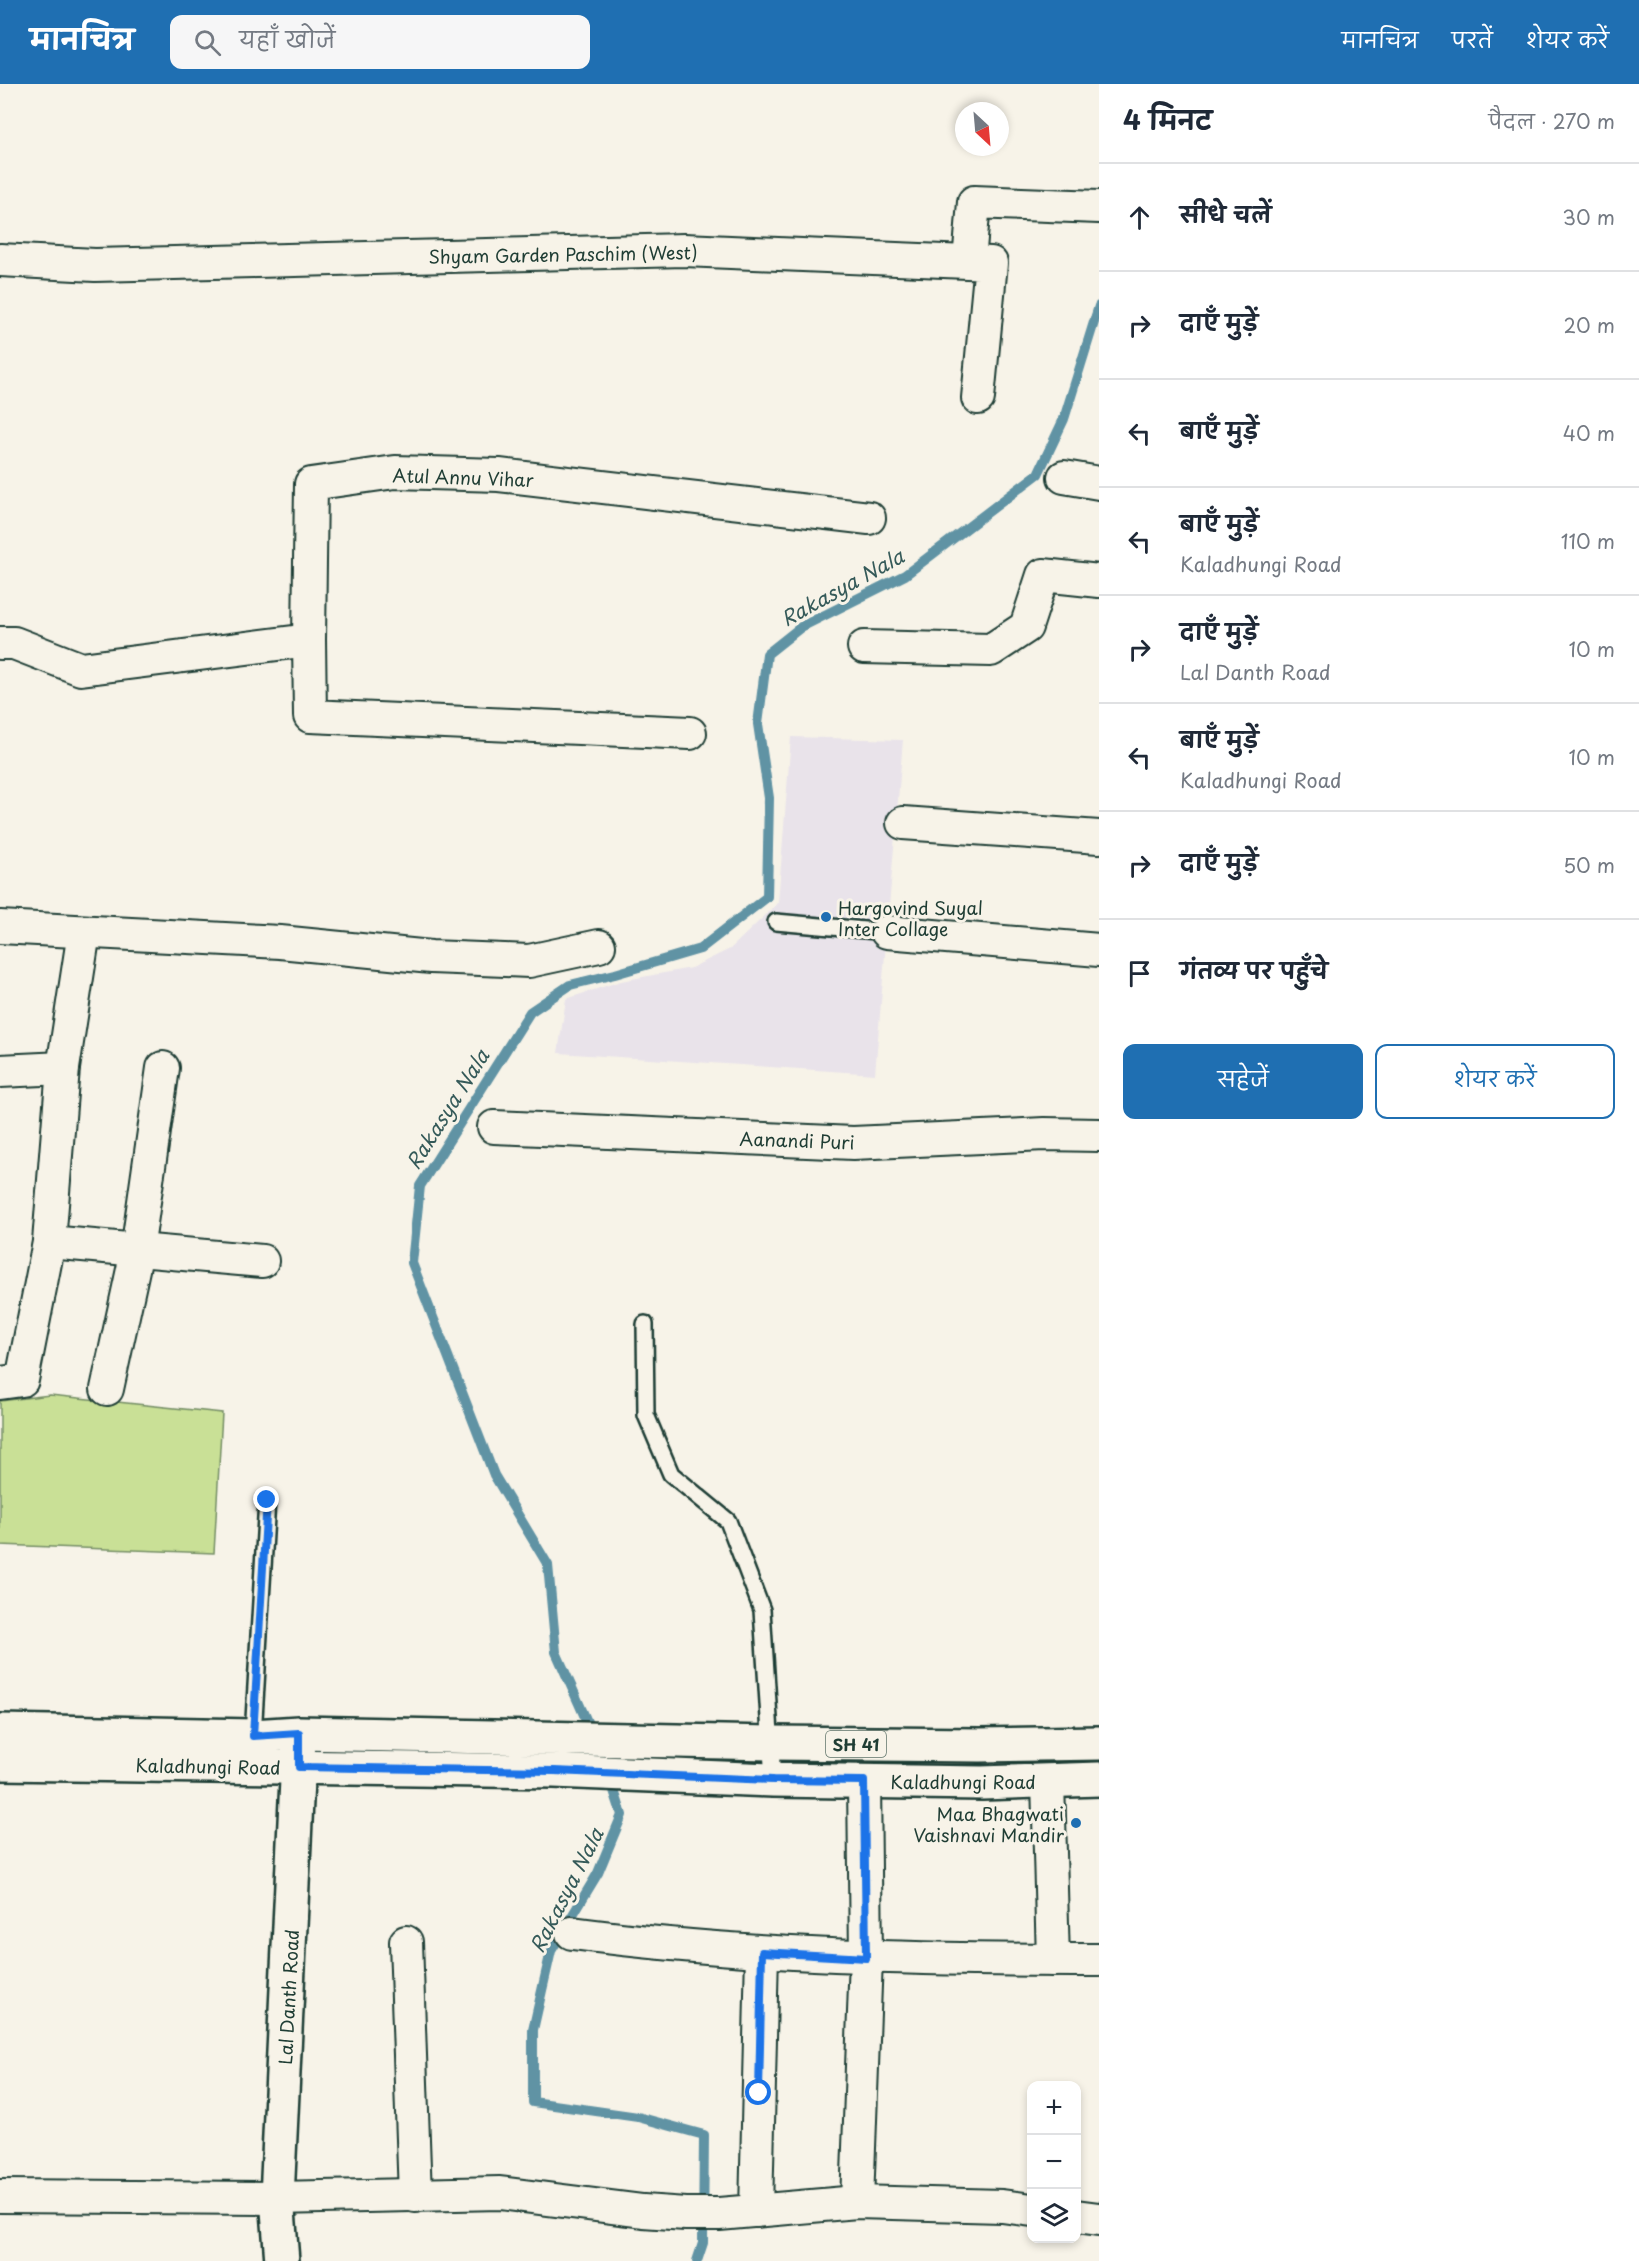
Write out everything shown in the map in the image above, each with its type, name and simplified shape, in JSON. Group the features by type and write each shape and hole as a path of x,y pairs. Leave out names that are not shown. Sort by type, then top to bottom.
{"main road":[{"name":"Kaladhungi Road","path":"0,1731 253,1736 299,1733 554,1755 619,1773 773,1780 982,1784 1099,1779"},
{"name":"Lal Danth Road","path":"282,2261 278,2198 299,1733"},
{"name":"Kaladhungi Road","path":"0,1763 299,1767 554,1755 614,1738 771,1743 980,1745 1099,1743"},
{"path":"980,1745 982,1784"}],"street":[{"path":"969,262 974,202 1099,207"},
{"name":"Shyam Garden Paschim (West)","path":"0,260 95,265 684,250 991,263 978,398"},
{"name":"Atul Annu Vihar","path":"309,640 311,484 395,472 499,475 869,518"},
{"path":"1065,477 1099,483"},
{"path":"864,647 991,650 1026,627 1042,575 1099,581"},
{"path":"0,643 14,643 81,669 309,640 310,716 690,733"},
{"path":"903,823 1099,837"},
{"path":"0,927 280,942 431,957 529,961 598,946"},
{"path":"0,1383 22,1380 49,1242 63,1068 84,932"},
{"path":"887,932 1099,950"},
{"path":"0,1071 63,1068"},
{"path":"107,1389 137,1251 163,1068"},
{"name":"Aanandi Puri","path":"494,1127 853,1143 1044,1134 1099,1135"},
{"path":"49,1242 262,1261"},
{"path":"857,2202 866,1958 864,1781"},
{"path":"1048,1781 1053,1960"},
{"path":"572,1933 762,1952 866,1958 1099,1960"},
{"path":"406,1942 415,2196"},
{"path":"756,2211 762,1952"},
{"path":"0,2196 278,2198 500,2193 643,2211 686,2214 719,2214 857,2202 1002,2206 1027,2209"},
{"path":"1081,2216 1099,2218"}],"lane":[{"path":"776,922 887,932"},
{"path":"645,1324 646,1415 671,1474 728,1521 762,1610 773,1780"},
{"path":"253,1736 267,1500"}],"shaded area":[{"name":"Hargovind Suyal Inter Collage","path":"791,737 903,740 875,1074 558,1053 566,999 621,981 691,968 730,949 778,903"}],"green space":[{"path":"50,1395 222,1413 214,1553 0,1545 0,1401"}],"waterway":[{"name":"Rakasya Nala","path":"593,1735 556,1652 548,1565 494,1475 412,1263 420,1186 530,1012 570,985 700,949 767,897 769,798 758,724 767,654 801,627 905,575 1038,474 1064,419 1099,306"},
{"name":"Rakasya Nala","path":"610,1778 622,1815 598,1873 551,1951 533,2030 533,2102 638,2117 704,2135 703,2243 697,2261"}],"place":[{"name":"Hargovind Suyal Inter Collage","path":"826,917"},
{"name":"Maa Bhagwati Vaishnavi Mandir","path":"1076,1823"}],"route":[{"path":"267,1500 253,1736 299,1733 299,1767 554,1771 773,1780 864,1781 866,1958 762,1952 759,2093"}]}
